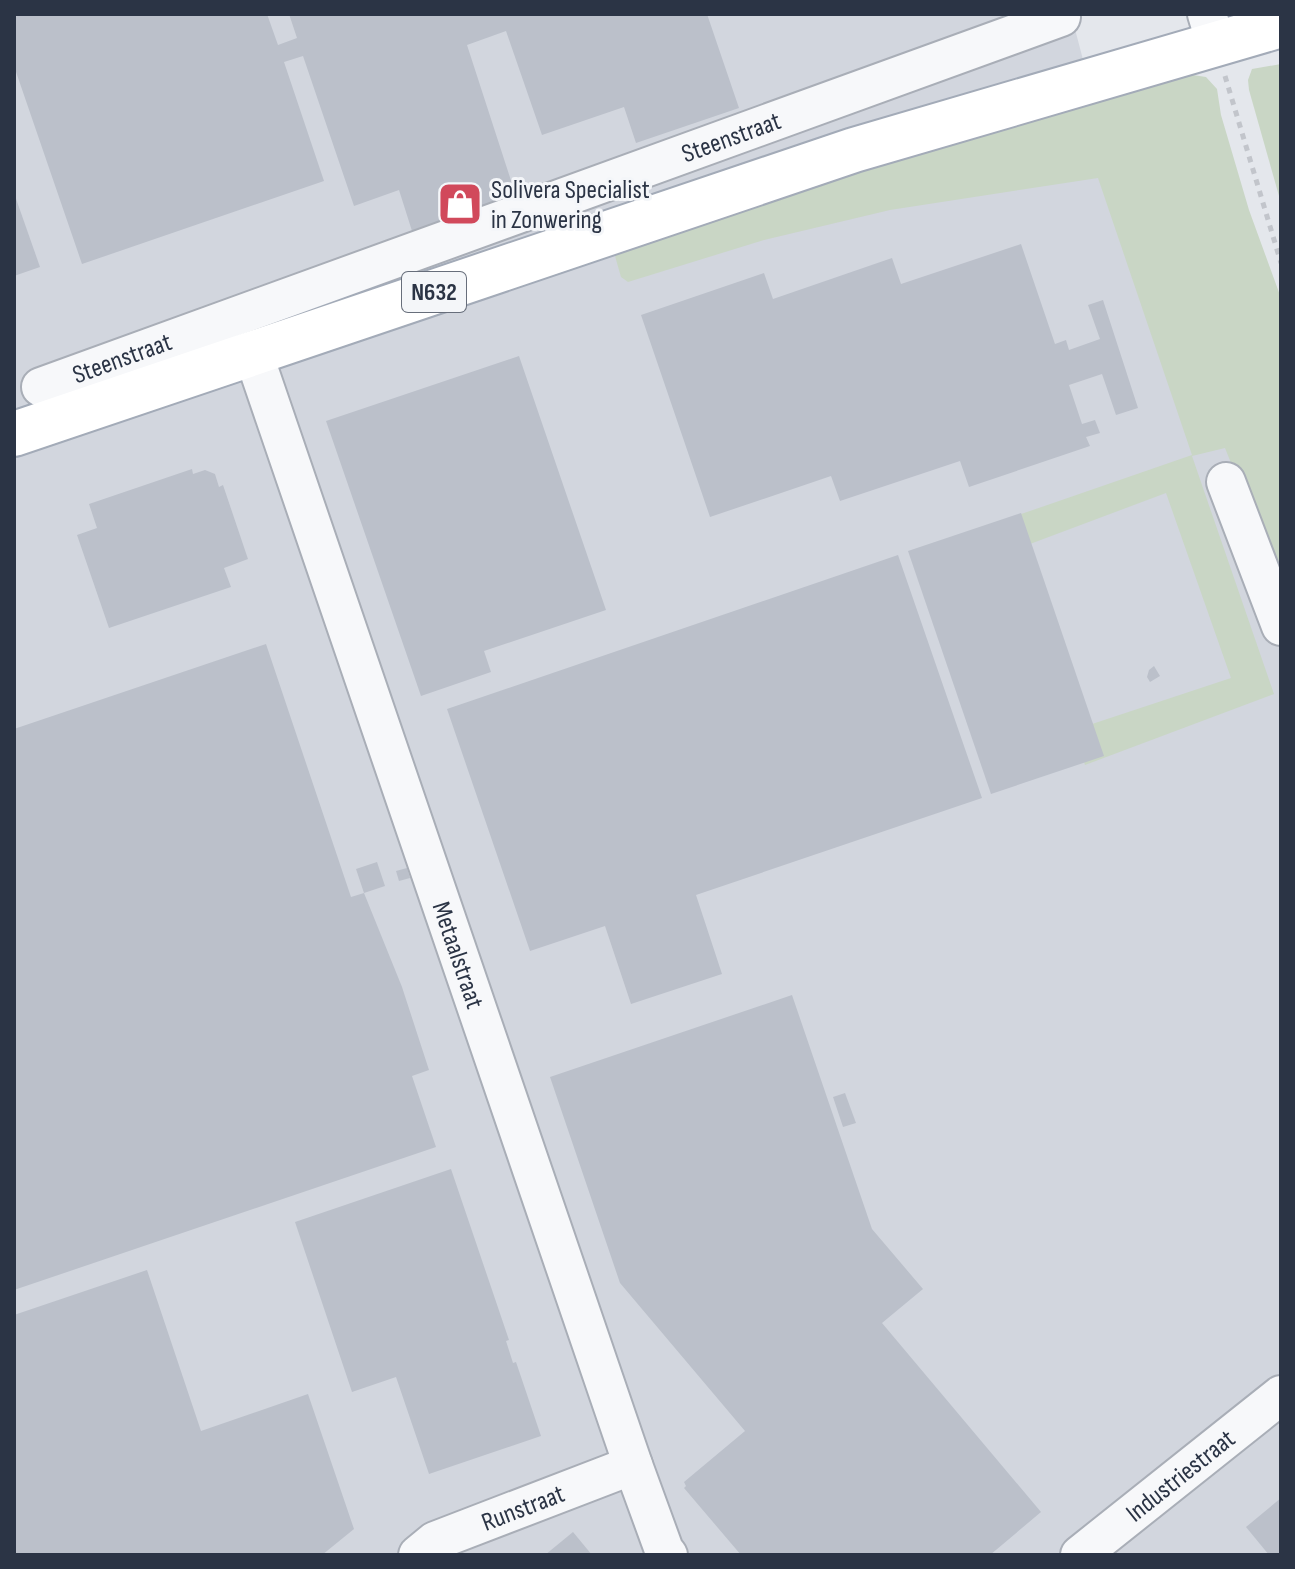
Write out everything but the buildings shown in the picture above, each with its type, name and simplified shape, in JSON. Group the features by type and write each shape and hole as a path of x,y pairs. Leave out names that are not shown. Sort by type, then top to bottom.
{"main road":[{"name":"Steenstraat","path":"14,434 111,383 253,353 368,292 557,250 854,150 1213,22 1281,25"}],"street":[{"name":"Steenstraat","path":"41,387 111,383 368,292 541,206 1061,17"},
{"path":"541,206 557,250"},
{"name":"Metaalstraat","path":"253,353 633,1465 668,1555"},
{"path":"1226,482 1281,626"},
{"name":"Industriestraat","path":"1080,1555 1281,1395"},
{"name":"Runstraat","path":"418,1555 435,1541 633,1465"}],"path":[{"path":"1213,22 1281,263"}],"shaded area":[{"path":"14,14 1071,14 1101,128 1281,585 1281,1555 14,1555"}],"green space":[{"path":"1281,64 1281,203 1248,80 1252,69"},
{"path":"1186,74 1206,77 1217,89 1221,115 1249,210 1281,298 1281,588 1225,448 1192,456 1274,694 1085,765 1074,730 1231,678 1166,493 1014,550 1004,520 1192,455 1098,178 890,210 764,240 628,282 621,277 613,249 858,160"}],"place":[{"name":"Solivera Specialist in Zonwering","path":"460,204"}]}
